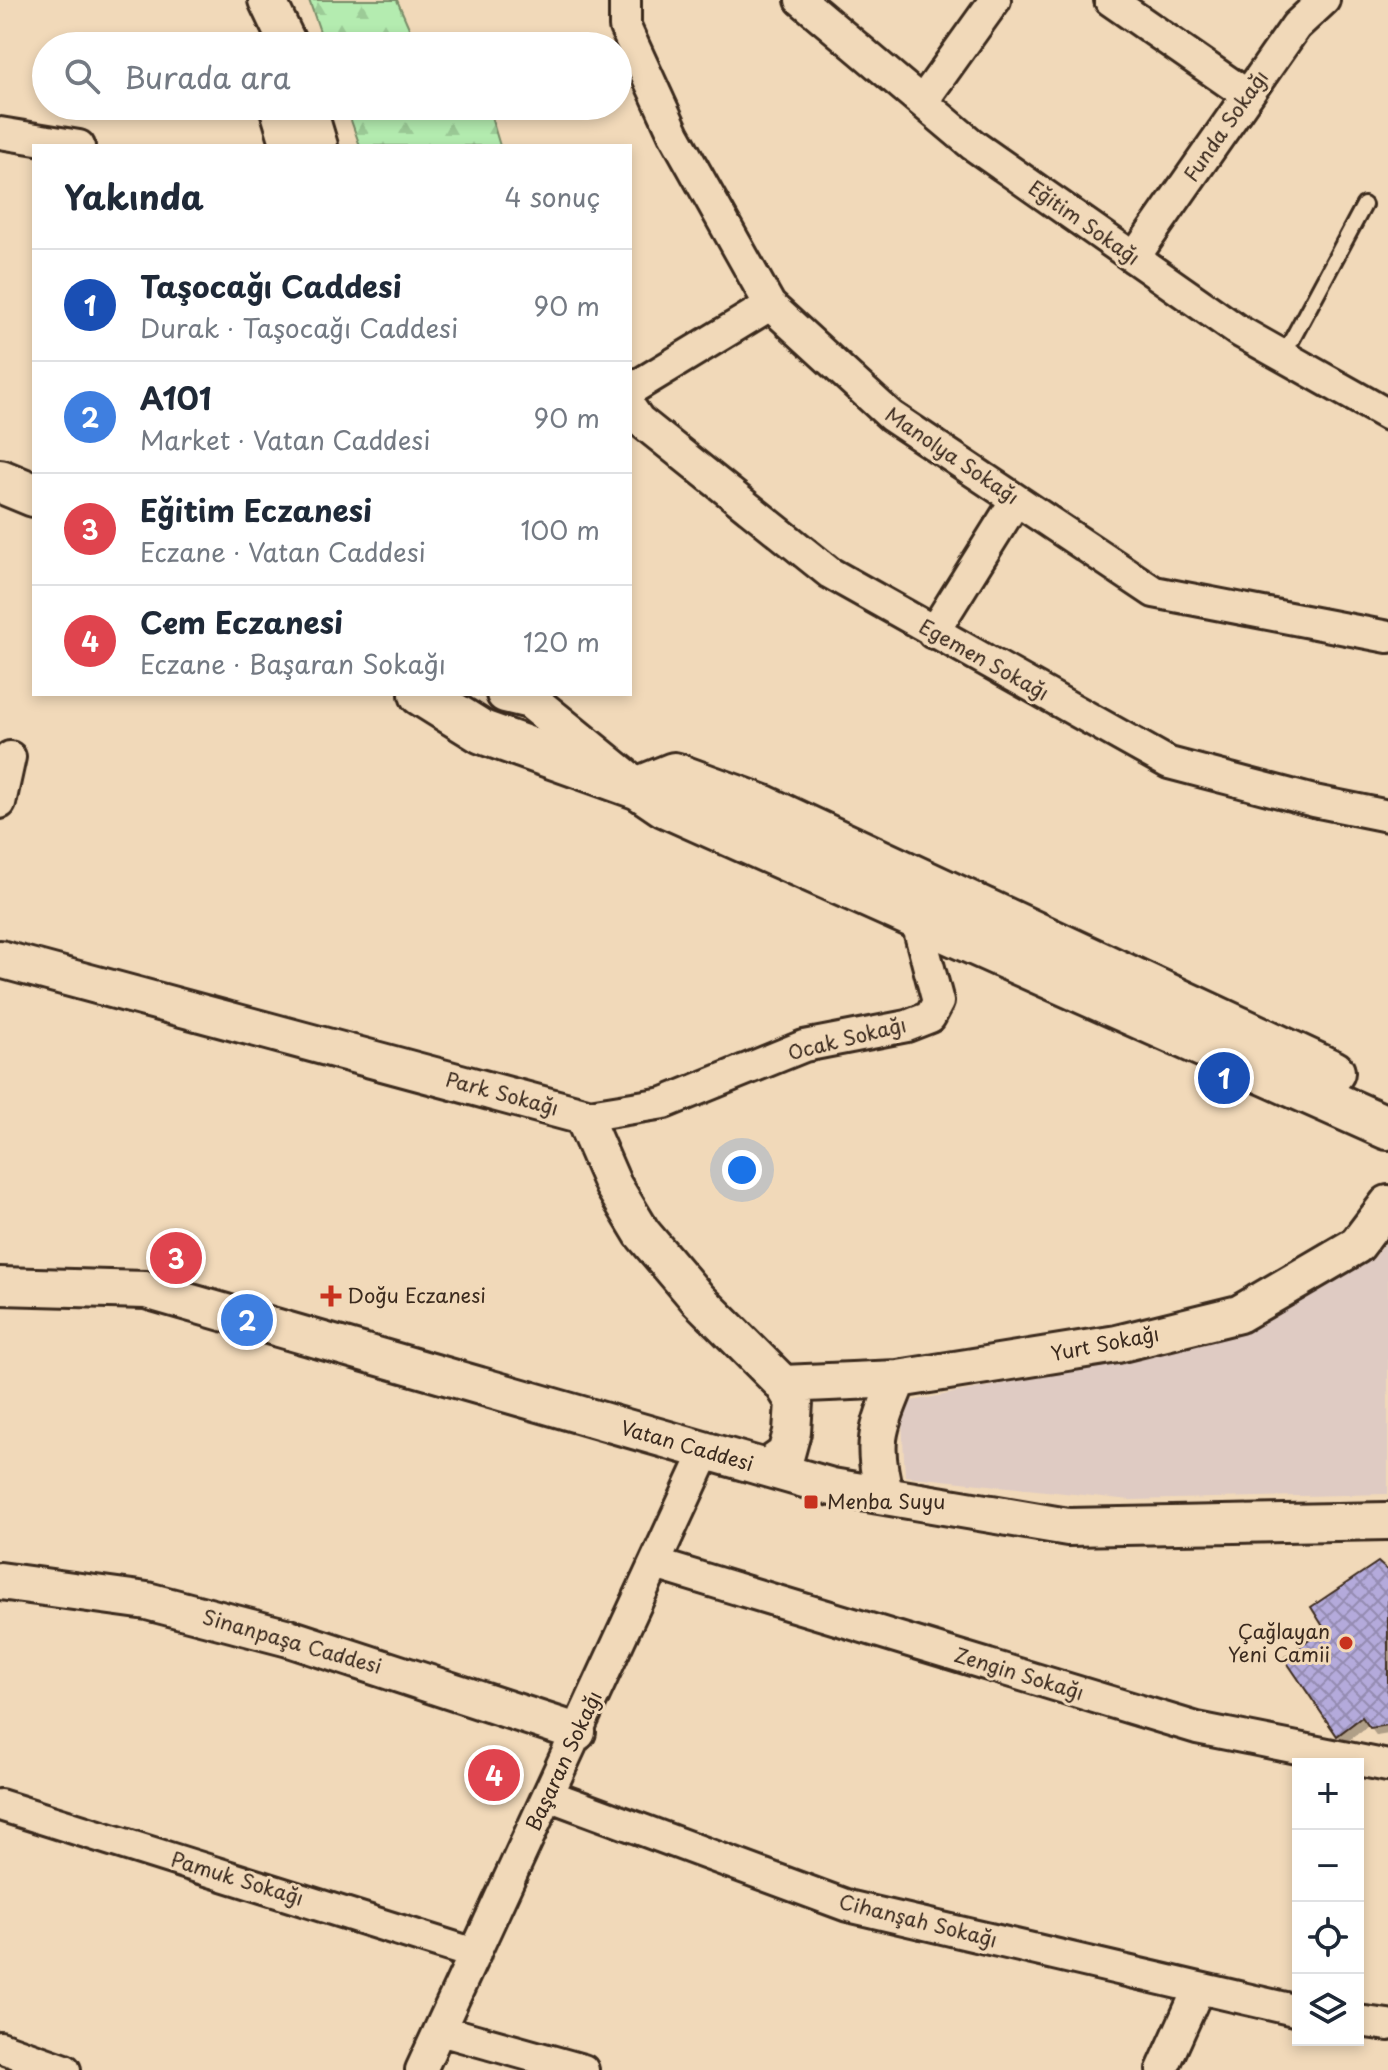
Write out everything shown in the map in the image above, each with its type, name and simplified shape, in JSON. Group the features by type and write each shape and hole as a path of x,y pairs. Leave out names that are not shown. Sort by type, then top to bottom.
{"main road":[{"path":"0,481 32,494"},
{"path":"424,696 482,732 639,788 674,774 764,807 922,899 1388,1128"},
{"path":"922,899 1388,1098"}],"street":[{"path":"252,0 258,32"},
{"path":"267,0 282,32"},
{"name":"Manolya Sokağı","path":"625,0 627,32"},
{"name":"Eğitim Sokağı","path":"801,0 973,145 1282,358 1388,415"},
{"path":"922,102 995,0"},
{"path":"1110,0 1247,95"},
{"name":"Funda Sokağı","path":"1134,258 1296,26 1324,0"},
{"name":"Manolya Sokağı","path":"632,42 674,134 770,305 891,416 1154,592 1388,637"},
{"path":"282,120 289,144"},
{"path":"311,120 318,144"},
{"path":"0,133 67,144"},
{"path":"632,389 770,305"},
{"name":"Egemen Sokağı","path":"632,410 639,420 830,573 1169,763 1314,801 1388,816"},
{"path":"933,633 1016,500"},
{"path":"521,696 639,788"},
{"path":"0,803 10,757"},
{"name":"Ocak Sokağı","path":"583,1116 664,1103 804,1046 907,1026 930,1017 938,1002 922,899"},
{"name":"Park Sokağı","path":"0,959 583,1116 613,1185 642,1233 698,1299 783,1384"},
{"name":"Yurt Sokağı","path":"783,1384 898,1379 1117,1344 1239,1314 1357,1245 1388,1204"},
{"name":"Vatan Caddesi","path":"0,1286 146,1290 832,1487 1068,1527 1388,1521"},
{"path":"885,1496 875,1455 879,1426 898,1379"},
{"path":"766,1468 786,1454 792,1432 794,1402 783,1384"},
{"name":"Başaran Sokağı","path":"421,2070 706,1452"},
{"name":"Zengin Sokağı","path":"655,1564 1197,1728 1336,1758"},
{"name":"Sinanpaşa Caddesi","path":"0,1581 147,1601 289,1638 577,1732"},
{"name":"Zengin Sokağı","path":"1364,1763 1388,1766"},
{"name":"Cihanşah Sokağı","path":"548,1795 848,1906 1292,2010"},
{"name":"Pamuk Sokağı","path":"0,1805 475,1954"},
{"path":"1162,2070 1199,1988"},
{"path":"1364,2022 1388,2025"},
{"path":"440,2030 583,2070"},
{"path":"0,2047 65,2070"}],"lane":[{"path":"1282,358 1364,205"}],"shaded area":[{"path":"1388,1239 1388,1494 1130,1500 905,1476 901,1403 1142,1357 1297,1297 1374,1258"}],"green space":[{"path":"309,0 397,0 411,32 320,32"},
{"path":"351,120 492,120 499,144 359,144"}],"building":[{"name":"Çağlayan Yeni Camii","path":"1378,1562 1388,1571 1388,1725 1370,1728 1362,1717 1337,1736 1284,1658 1324,1628 1311,1607"}],"place":[{"name":"Taşocağı Caddesi","path":"1224,1078"},
{"name":"Eğitim Eczanesi","path":"176,1258"},
{"name":"Doğu Eczanesi","path":"331,1296"},
{"name":"A101","path":"247,1320"},
{"name":"Menba Suyu","path":"811,1502"},
{"name":"Çağlayan Yeni Camii","path":"1346,1643"},
{"name":"Cem Eczanesi","path":"494,1775"}]}
